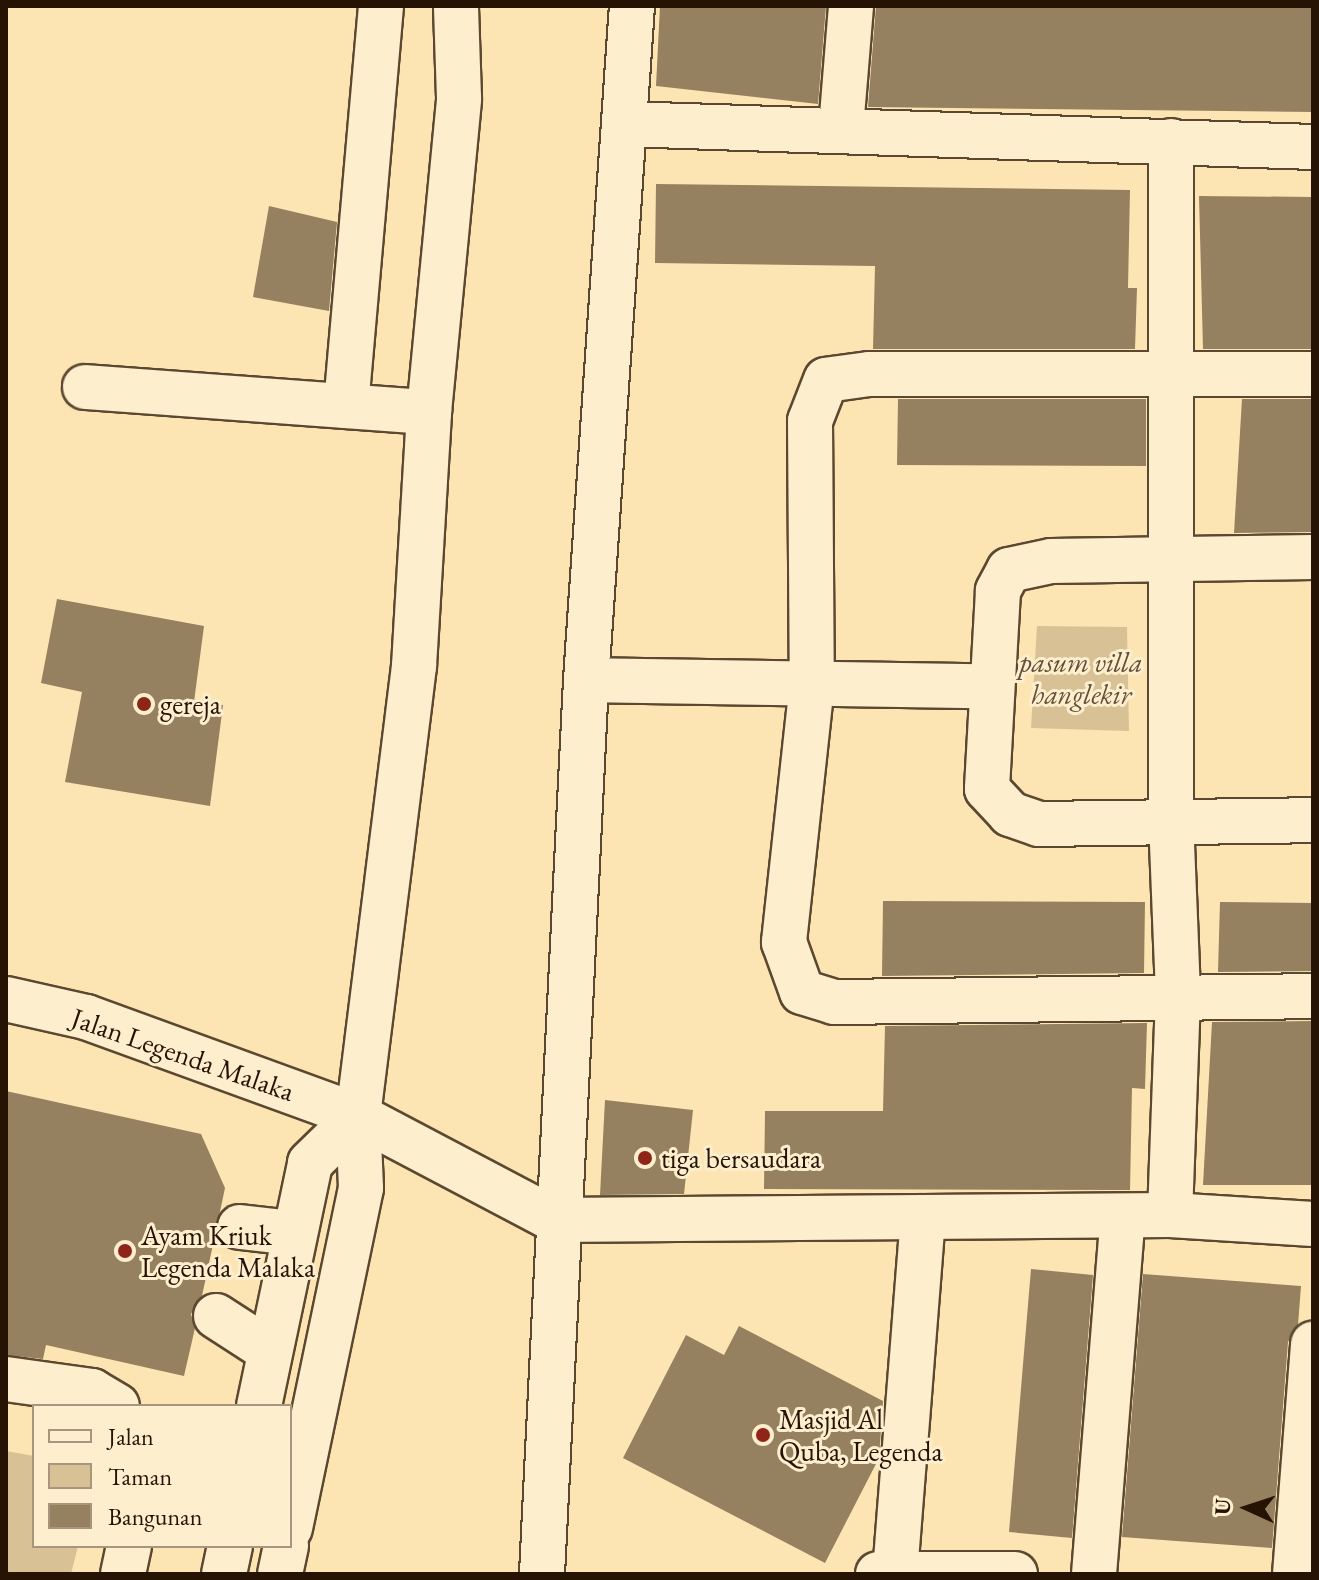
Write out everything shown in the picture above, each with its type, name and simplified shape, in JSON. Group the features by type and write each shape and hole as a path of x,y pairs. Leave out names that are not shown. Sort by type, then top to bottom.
{"street":[{"path":"346,406 381,6"},
{"path":"292,1518 361,1188 358,1116 414,666 429,412 459,98 456,6"},
{"path":"542,1574 555,1220 586,680 632,6"},
{"path":"841,128 851,6"},
{"path":"624,124 841,128 1313,147"},
{"path":"1170,1215 1178,993 1171,821 1175,376 1171,141"},
{"path":"1313,374 858,374 826,380 810,421 812,684 784,942 802,992 834,1002 1178,993 1313,996"},
{"path":"85,387 429,412"},
{"path":"1313,557 1051,561 1009,570 998,591 990,686 987,789 1010,814 1039,824 1313,820"},
{"path":"586,680 990,686"},
{"name":"Jalan Legenda Malaka","path":"6,999 86,1017 358,1116 555,1220"},
{"path":"259,1404 310,1163 358,1116"},
{"path":"555,1220 1170,1215 1313,1224"},
{"path":"1094,1574 1123,1216"},
{"path":"923,1217 923,1573"},
{"path":"240,1227 293,1233"},
{"path":"216,1316 270,1351"},
{"path":"1295,1574 1313,1344"},
{"path":"6,1379 92,1391 114,1404"},
{"path":"123,1574 129,1548"},
{"path":"224,1574 230,1548"},
{"path":"280,1574 286,1548"},
{"path":"878,1574 1015,1574"}],"green space":[{"name":"pasum villa hanglekir","path":"1037,626 1127,627 1129,731 1031,728"},
{"path":"6,1451 32,1456 32,1548 78,1548 71,1574 6,1574"}],"building":[{"path":"660,6 826,6 818,104 656,86"},
{"path":"876,6 1313,6 1313,112 868,107"},
{"path":"656,184 1130,190 1128,288 1137,288 1135,349 873,349 875,266 655,263"},
{"path":"1199,196 1313,197 1313,349 1203,349"},
{"path":"269,206 337,222 329,311 253,297"},
{"path":"898,399 1146,399 1146,466 897,465"},
{"path":"1242,399 1313,399 1313,532 1234,533"},
{"name":"gereja","path":"57,599 204,626 194,702 223,705 210,806 65,782 82,692 41,683"},
{"path":"883,901 1145,902 1144,973 882,976"},
{"path":"1220,902 1313,903 1313,971 1218,972"},
{"path":"1313,1021 1313,1185 1203,1185 1212,1022"},
{"path":"1147,1023 1145,1089 1132,1088 1130,1190 764,1189 765,1111 883,1111 885,1026"},
{"path":"6,1091 201,1134 225,1188 202,1296 191,1314 195,1328 184,1376 46,1345 43,1359 6,1355"},
{"name":"tiga bersaudara","path":"605,1100 693,1110 684,1194 600,1195"},
{"path":"1031,1269 1093,1275 1072,1538 1009,1532"},
{"path":"1143,1274 1301,1286 1298,1325 1288,1342 1272,1548 1122,1537"},
{"name":"Masjid Al Quba, Legenda","path":"739,1326 883,1401 879,1458 825,1563 623,1458 686,1335 724,1355"}],"place":[{"name":"gereja","path":"144,704"},
{"name":"tiga bersaudara","path":"645,1158"},
{"name":"Ayam Kriuk Legenda Malaka","path":"125,1251"},
{"name":"Masjid Al Quba, Legenda","path":"763,1435"}]}
